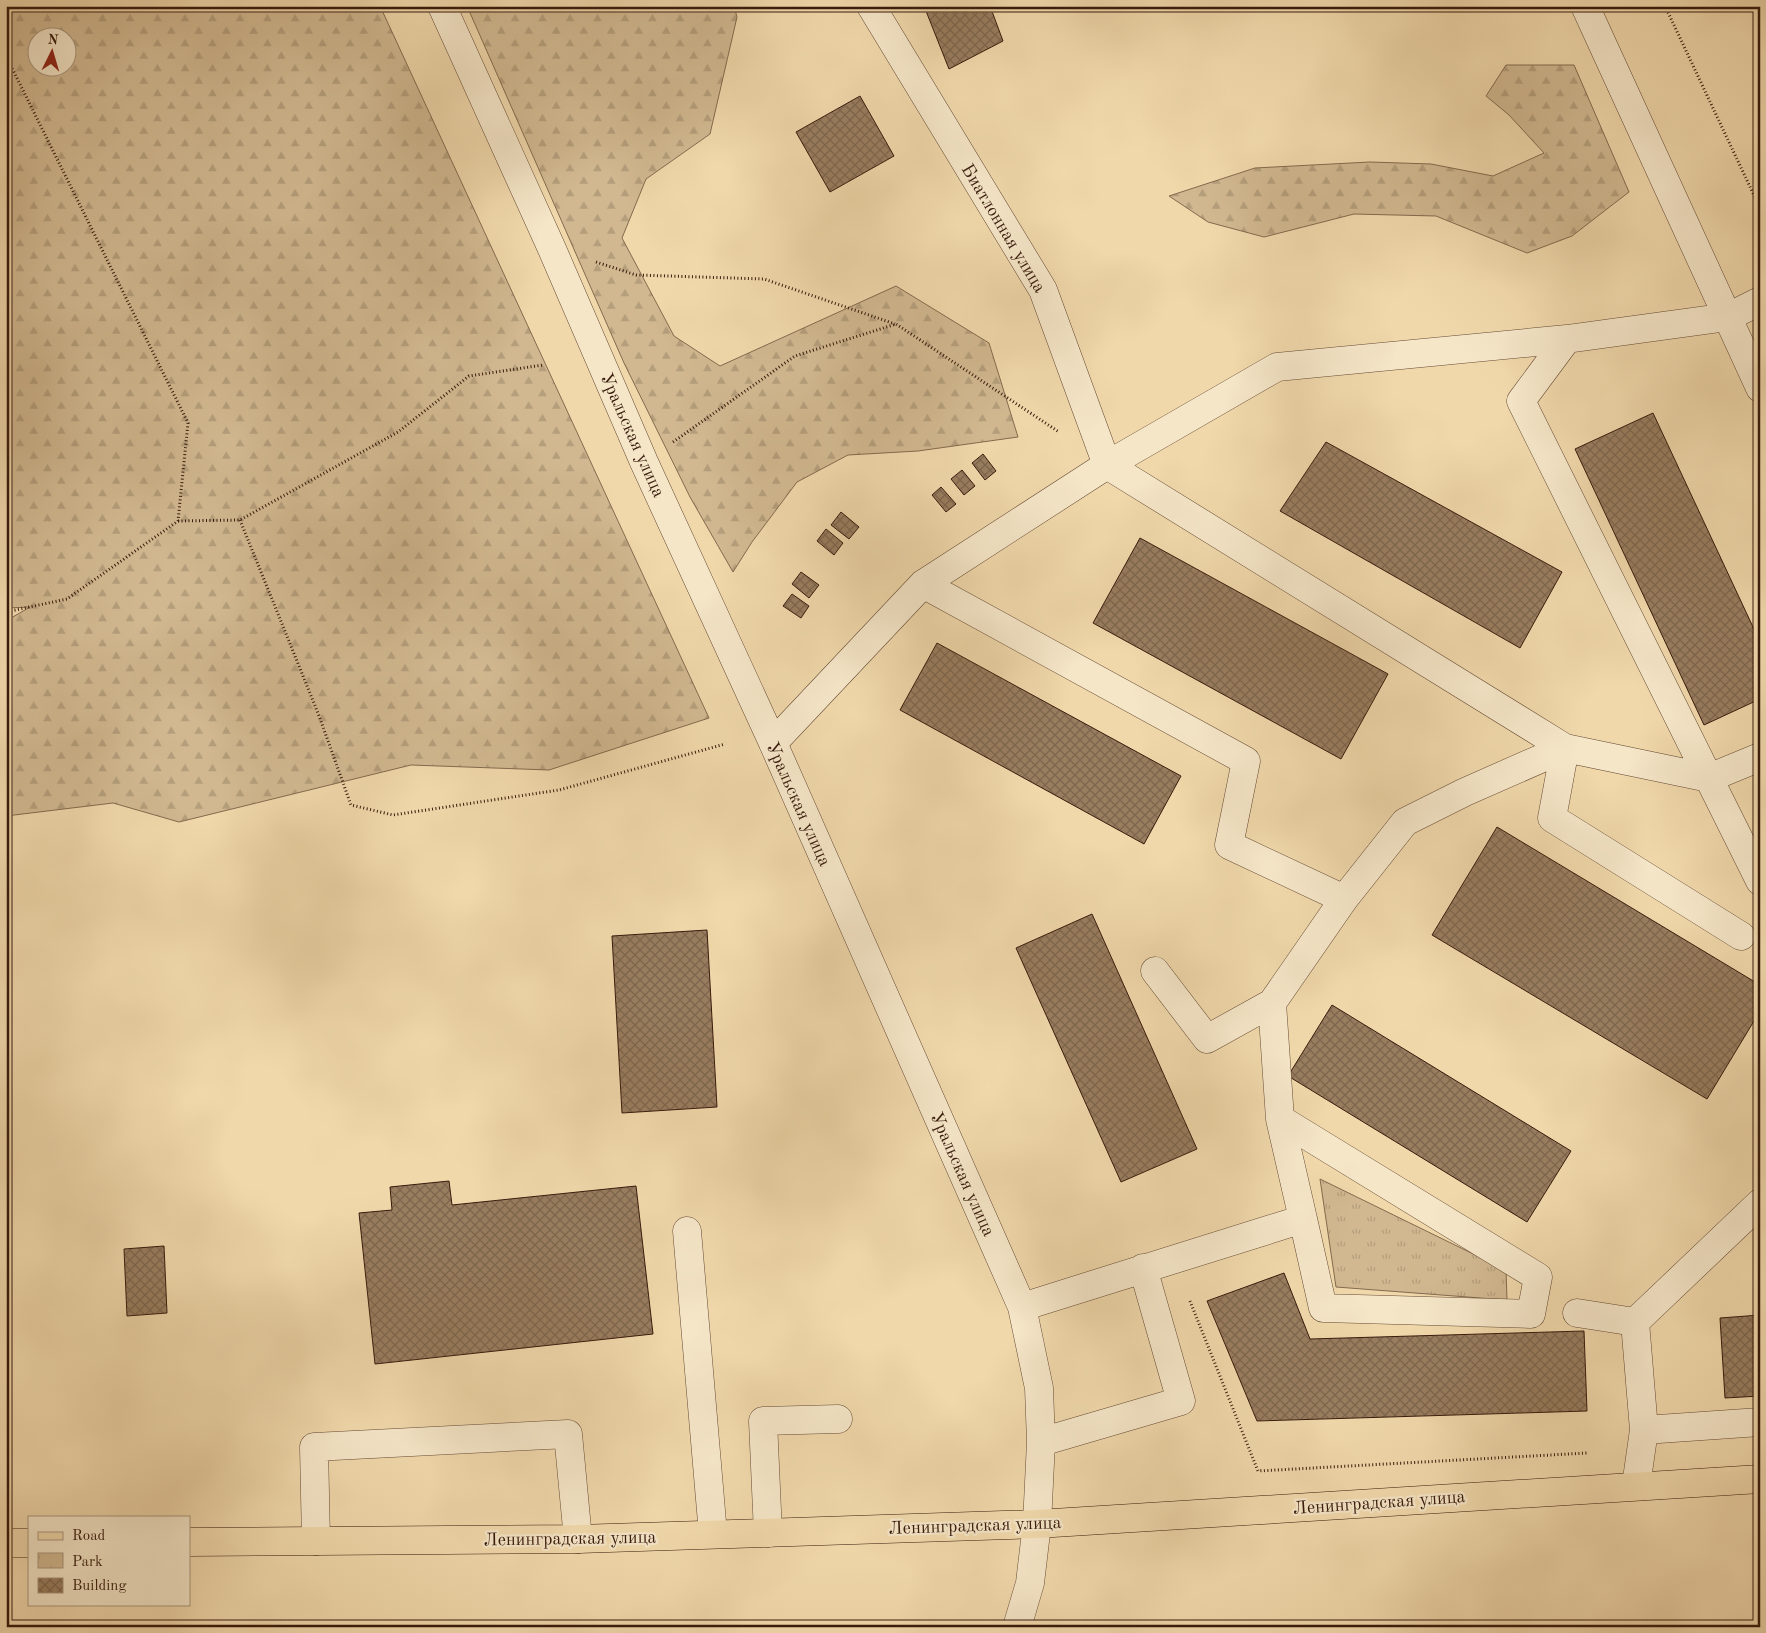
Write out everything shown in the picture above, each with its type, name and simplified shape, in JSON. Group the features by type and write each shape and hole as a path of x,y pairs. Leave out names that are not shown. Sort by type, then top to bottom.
{"main road":[{"name":"Ленинградская улица","path":"190,1542 578,1539 1037,1524 1760,1479"},
{"path":"6,1543 28,1543"}],"street":[{"name":"Уральская улица","path":"442,6 552,249 644,462 773,743 1022,1307 1039,1388 1041,1442 1037,1524 1030,1583 1017,1627"},
{"name":"Биатлонная улица","path":"871,6 1043,290 1107,465"},
{"path":"1585,6 1760,388"},
{"path":"773,743 923,584 1107,465 1278,367 1567,339 1728,317 1760,300"},
{"path":"1567,339 1521,401 1760,881"},
{"path":"1107,465 1565,748 1709,778 1760,758"},
{"path":"923,584 1246,761 1229,845 1344,899"},
{"path":"1155,971 1208,1039 1272,1003 1344,899 1405,822 1465,792 1565,748"},
{"path":"1565,748 1552,818 1741,936"},
{"path":"1272,1003 1280,1119 1323,1308 1531,1314 1538,1277 1280,1119"},
{"path":"1635,1322 1760,1203"},
{"path":"1022,1307 1173,1258 1303,1219"},
{"path":"687,1231 713,1534"},
{"path":"1041,1442 1181,1401 1143,1268"},
{"path":"1577,1313 1635,1322"},
{"path":"1635,1322 1644,1430 1636,1486"},
{"path":"768,1533 763,1421 838,1419"},
{"path":"1644,1430 1760,1422"},
{"path":"316,1541 314,1446 568,1434 578,1539"}],"path":[{"path":"1665,6 1760,208"},
{"path":"6,56 188,423 178,521"},
{"path":"552,249 636,275 764,279 896,324 1107,465"},
{"path":"644,462 795,356 896,324"},
{"path":"6,612 66,599 178,521 240,520 398,432 469,376 543,365"},
{"path":"240,520 352,804 393,815 559,790 725,744"},
{"path":"1173,1258 1258,1471 1587,1453"}],"green space":[{"path":"6,6 380,6 709,718 549,770 411,765 179,822 113,803 6,816 6,621 30,607 6,608"},
{"path":"467,6 734,6 737,17 710,134 646,179 622,238 674,336 720,366 896,286 989,343 1018,437 918,451 848,455 797,482 752,542 733,572 690,497 624,363"},
{"path":"1506,65 1574,65 1629,192 1572,236 1527,253 1436,216 1354,214 1264,237 1208,222 1169,196 1255,168 1370,162 1431,164 1493,176 1544,153 1509,115 1486,96"},
{"path":"1320,1179 1506,1270 1507,1300 1336,1287"}],"building":[{"path":"924,6 990,6 1003,41 949,69"},
{"path":"1751,6 1760,6 1760,25"},
{"path":"860,96 894,156 830,192 796,132"},
{"path":"1653,413 1760,642 1760,699 1704,725 1575,449"},
{"path":"1326,442 1562,572 1520,648 1280,511"},
{"path":"983,454 996,471 985,480 972,463"},
{"path":"962,470 975,486 964,495 951,479"},
{"path":"941,487 956,504 946,512 932,495"},
{"path":"841,512 859,527 849,539 831,525"},
{"path":"826,529 843,543 834,555 817,541"},
{"path":"1140,538 1388,674 1341,759 1093,623"},
{"path":"801,572 819,585 809,598 792,584"},
{"path":"792,594 809,606 801,618 783,606"},
{"path":"937,643 1181,776 1144,844 900,710"},
{"path":"1497,827 1760,985 1760,1011 1707,1099 1432,935"},
{"path":"1092,914 1197,1149 1121,1182 1016,948"},
{"path":"707,930 717,1107 622,1113 612,936"},
{"path":"1332,1005 1571,1151 1527,1222 1288,1076"},
{"path":"449,1181 452,1205 636,1186 653,1334 375,1364 359,1213 392,1210 390,1187"},
{"path":"164,1246 167,1313 127,1316 124,1249"},
{"path":"1284,1273 1310,1339 1584,1331 1587,1411 1257,1421 1207,1301"},
{"path":"1760,1315 1760,1396 1725,1398 1720,1318"},
{"path":"1741,1624 1741,1627 1675,1626"}]}
